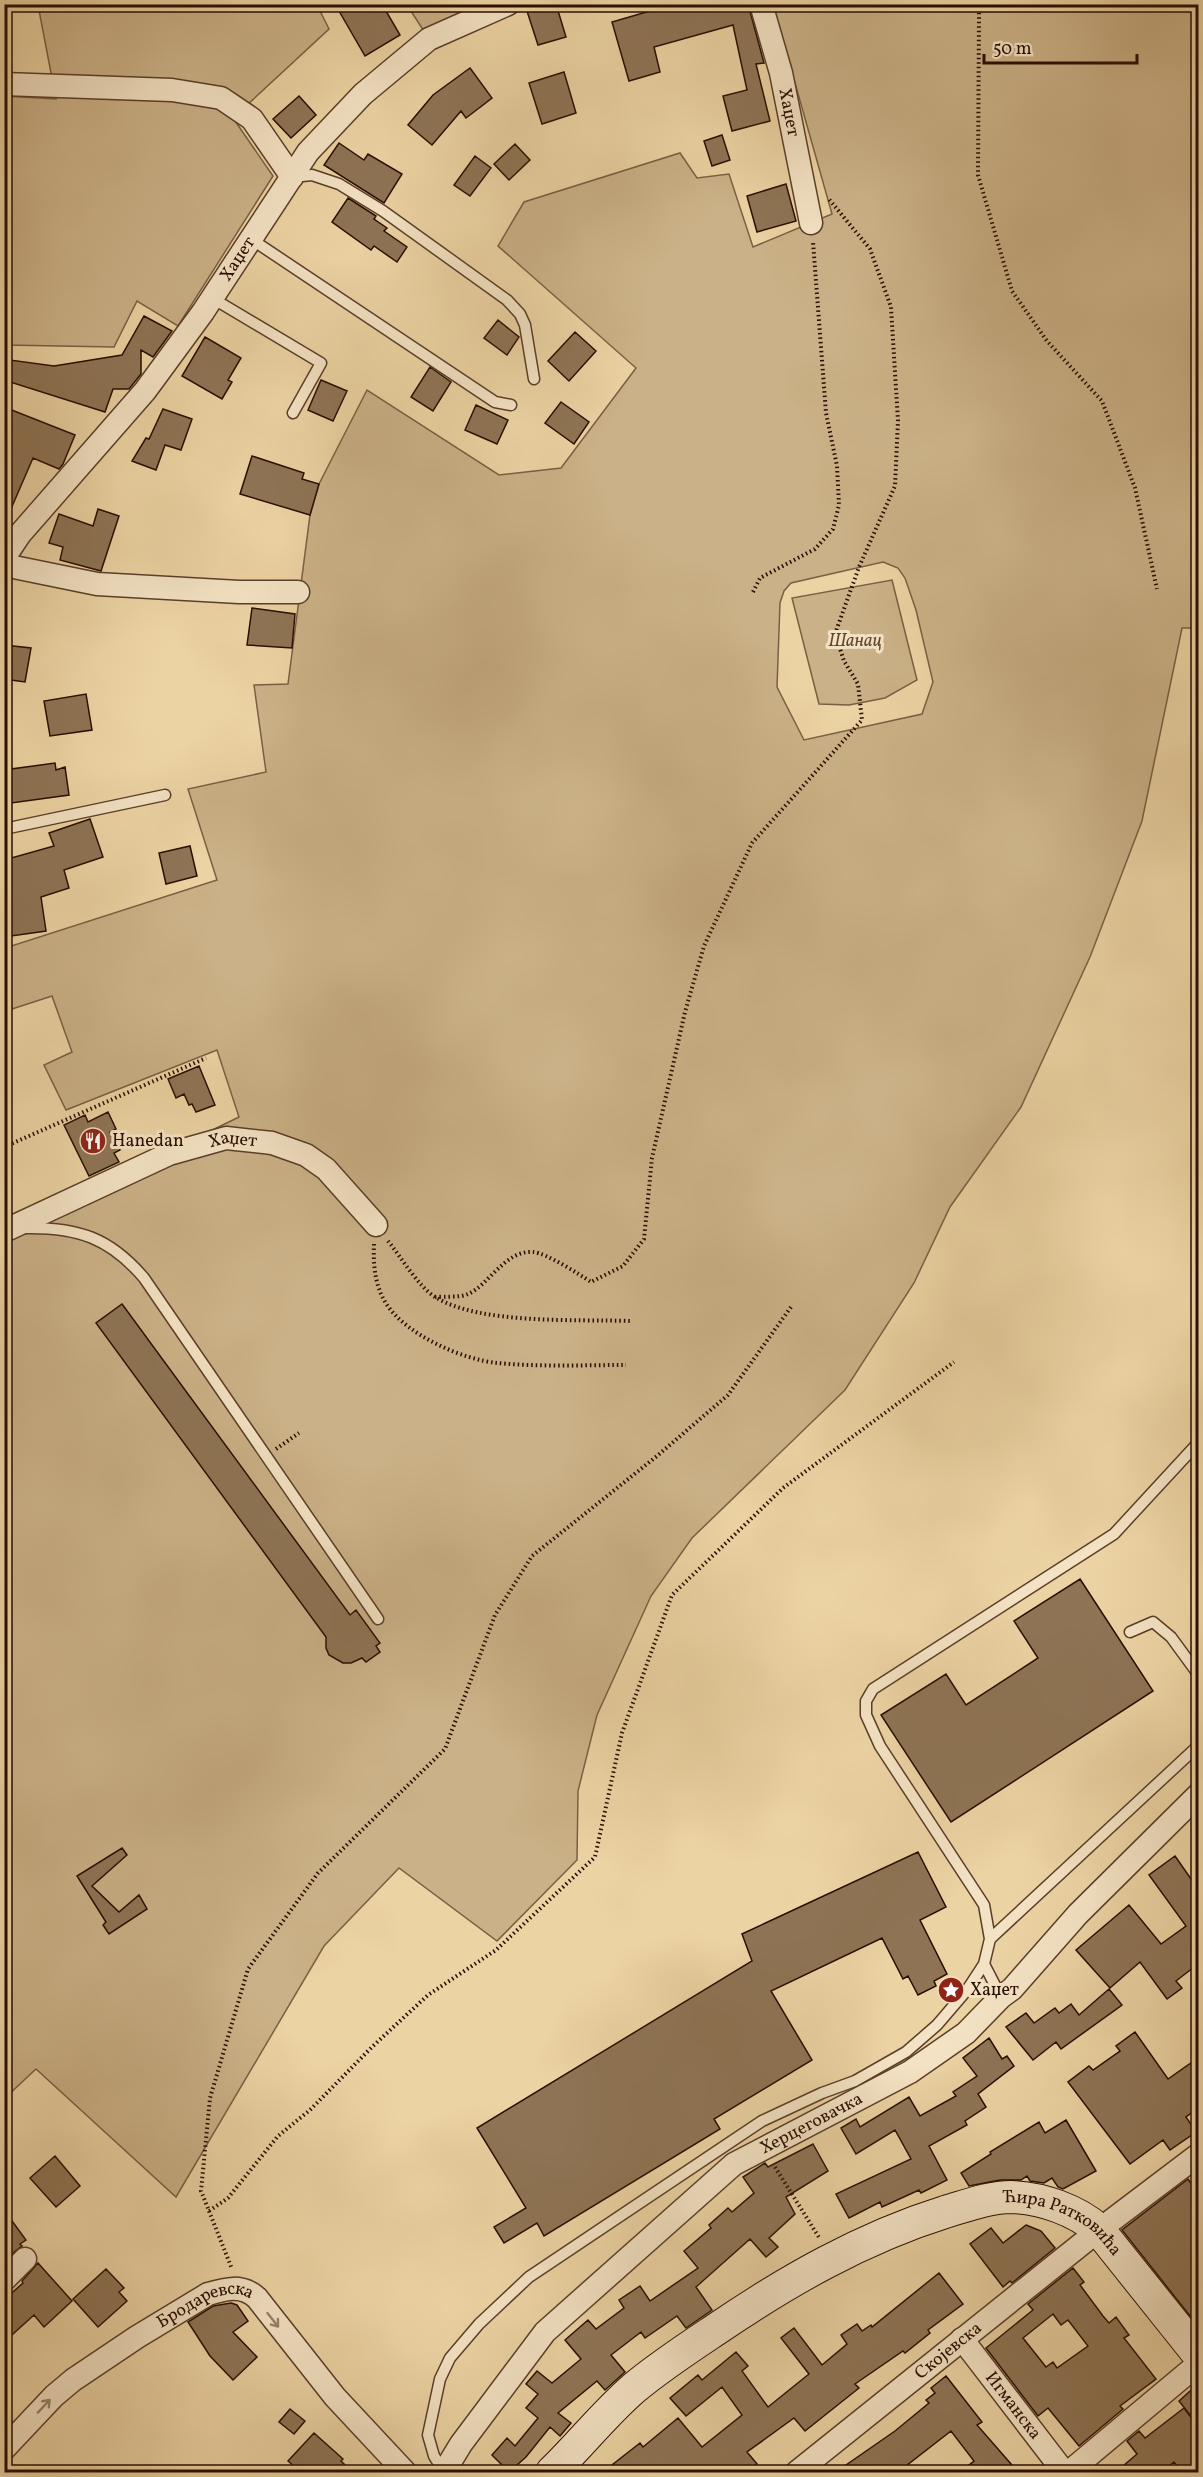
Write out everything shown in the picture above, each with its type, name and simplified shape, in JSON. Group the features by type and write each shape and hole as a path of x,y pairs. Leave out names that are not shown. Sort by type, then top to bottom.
{"street":[{"name":"Хаџет","path":"4,558 20,534 145,391 212,298 308,152 363,94 429,39 508,4"},
{"name":"Хаџет","path":"761,4 781,73 811,223"},
{"path":"4,84 172,90 221,98 252,119 292,177"},
{"path":"4,565 97,584 298,592"},
{"name":"Хаџет","path":"4,1231 169,1154 226,1138 272,1143 306,1155 326,1169 376,1226"},
{"name":"Херцеговачка","path":"444,2472 461,2444 545,2332 734,2164 910,2072 966,2033 1012,1989 1077,1914 1198,1795"},
{"name":"Скојевска","path":"797,2472 1099,2230 1198,2155"},
{"name":"Ћира Ратковића","path":"552,2472 608,2412 662,2366 751,2306 832,2258 880,2235 989,2199 1011,2197 1034,2200 1070,2211 1099,2230 1198,2354"},
{"path":"4,2280 25,2259"},
{"name":"Бродаревска","path":"4,2449 54,2396 100,2361 208,2294 226,2289 240,2289 249,2291 256,2298 335,2397 405,2472"},
{"name":"Игманска","path":"962,2339 1064,2472"},
{"path":"1069,2472 1198,2364"}],"lane":[{"path":"292,177 312,175 339,184 382,211 507,300 520,314 525,325 534,379"},
{"path":"251,238 495,402 511,405"},
{"path":"212,298 321,363 293,412"},
{"path":"4,829 165,795"},
{"path":"4,1231 34,1228 74,1231 110,1245 129,1261 144,1278 378,1619"},
{"path":"444,2472 434,2456 428,2435 440,2379 450,2358 479,2324 529,2277 762,2121 822,2093 855,2081 906,2052 937,2025 967,1990 984,1964 990,1939 984,1905 880,1746 866,1715 866,1701 873,1689 1114,1534 1198,1443"},
{"path":"1130,1632 1153,1622 1171,1637 1198,1674"},
{"path":"990,1939 1198,1746"},
{"path":"984,1964 1002,1997"}],"path":[{"path":"977,4 979,14 978,175 1012,291 1047,341 1102,401 1136,488 1156,589"},
{"path":"435,1297 466,1295 477,1288 492,1272 514,1257 533,1252 564,1266 591,1282 623,1266 644,1239 652,1158 685,1012 704,946 752,843 862,720 858,684 844,661 835,634 859,567 895,486 897,421 891,307 870,249 826,196"},
{"path":"753,592 760,578 815,549 833,529 839,505 837,466 826,413 811,223"},
{"path":"4,1147 206,1058"},
{"path":"376,1226 426,1289 435,1297 459,1308 493,1316 630,1321"},
{"path":"376,1226 372,1269 387,1305 413,1331 463,1355 497,1363 626,1365"},
{"path":"240,2289 201,2191 210,2098 248,1969 318,1873 445,1749 495,1615 532,1556 657,1456 728,1395 791,1306"},
{"path":"209,2211 228,2198 278,2136 310,2110 381,2039 429,1995 496,1950 595,1857 622,1733 672,1595 783,1488 954,1362"},
{"path":"269,1443 274,1450 299,1433"},
{"path":"763,2148 832,2258"}],"green space":[{"path":"38,5 317,5 329,29 233,118 273,176 178,326 137,301 114,347 5,345 4,96 56,99"},
{"path":"407,5 508,5 429,39"},
{"path":"773,5 1198,5 1198,628 1182,628 1142,821 1090,957 1021,1107 950,1207 914,1283 845,1390 692,1538 651,1596 597,1715 578,1791 577,1860 497,1941 399,1868 324,1946 176,2197 36,2069 5,2098 5,1231 239,1117 217,1050 66,1110 44,1065 72,1052 52,996 6,1011 5,948 217,880 188,789 266,772 254,685 288,684 310,515 319,484 367,390 499,475 561,468 636,368 498,246 524,202 680,153 697,178 729,174 753,247 832,214","holes":["883,562 898,568 905,578 916,610 933,682 922,714 804,740 777,687 780,603 784,591 791,583"]},
{"name":"Шанац","path":"892,580 917,680 885,698 849,705 819,704 792,598"}],"building":[{"path":"335,4 382,4 400,35 365,56"},
{"path":"536,4 556,4 566,37 538,45 526,8"},
{"path":"674,4 748,4 764,63 756,64 770,121 732,131 723,96 747,90 733,25 654,47 660,72 629,81 612,22"},
{"path":"470,68 492,98 466,118 461,111 432,145 408,125 433,95"},
{"path":"564,72 576,113 542,124 529,83"},
{"path":"299,96 316,115 291,138 273,119"},
{"path":"722,135 730,160 712,166 704,141"},
{"path":"339,143 364,160 368,154 402,174 384,203 324,165"},
{"path":"515,144 530,160 509,180 494,164"},
{"path":"475,156 491,168 470,196 454,185"},
{"path":"786,184 796,221 757,232 747,196"},
{"path":"348,198 376,216 374,219 387,228 384,231 407,247 397,262 374,246 371,250 332,222"},
{"path":"144,316 172,331 153,357 141,350 141,374 129,389 113,389 105,412 7,381 10,360 54,366 122,355"},
{"path":"498,320 519,337 507,355 484,338"},
{"path":"575,332 596,351 569,381 548,361"},
{"path":"205,337 241,358 228,380 232,382 222,399 182,376"},
{"path":"430,367 451,382 433,411 411,397"},
{"path":"321,380 347,391 333,421 308,410"},
{"path":"561,402 589,422 574,444 545,423"},
{"path":"476,405 508,420 497,444 465,430"},
{"path":"4,407 75,435 59,469 33,458 4,525"},
{"path":"163,409 192,419 181,450 165,445 156,470 132,461 146,438 149,439"},
{"path":"252,456 304,473 302,479 319,484 310,515 240,494"},
{"path":"98,509 119,516 101,571 60,560 63,547 49,543 59,514 93,526"},
{"path":"252,608 295,614 292,648 247,645"},
{"path":"4,645 31,648 25,682 4,679"},
{"path":"86,694 92,730 50,736 44,701"},
{"path":"55,763 56,770 65,767 69,795 4,804 4,770"},
{"path":"90,819 103,857 64,870 69,888 41,897 46,931 4,937 4,860 54,846 49,833"},
{"path":"190,846 197,876 166,884 159,853"},
{"path":"199,1066 215,1105 196,1112 192,1104 189,1105 184,1094 176,1098 168,1079"},
{"name":"Hanedan","path":"108,1112 116,1129 110,1132 120,1150 114,1153 119,1162 89,1176 64,1125 85,1115 88,1122"},
{"path":"122,1304 350,1615 356,1610 380,1643 376,1646 380,1652 366,1662 362,1658 351,1663 343,1663 329,1655 326,1648 326,1637 96,1323"},
{"path":"1080,1579 1153,1691 951,1822 881,1715 946,1674 966,1705 1038,1658 1014,1621"},
{"path":"122,1848 127,1855 92,1886 119,1912 139,1895 147,1909 109,1934 103,1925 106,1922 77,1876"},
{"path":"918,1852 946,1907 920,1920 947,1974 934,1981 936,1986 918,1995 908,1976 903,1979 882,1938 771,1991 812,2060 714,2119 720,2129 544,2236 537,2223 504,2243 494,2227 526,2208 477,2128 752,1961 742,1934"},
{"path":"1175,1856 1198,1889 1198,1964 1176,1981 1182,1988 1167,1999 1140,1962 1110,1988 1076,1950 1129,1905 1161,1944 1186,1926 1149,1875"},
{"path":"1109,1989 1122,2005 1061,2049 1056,2042 1033,2060 1006,2027 1026,2013 1034,2023 1055,2008 1059,2013 1071,2004 1079,2015"},
{"path":"1135,2032 1168,2079 1198,2058 1198,2108 1186,2117 1196,2132 1170,2150 1163,2140 1130,2164 1068,2082 1089,2066 1093,2070 1120,2051 1116,2046"},
{"path":"989,2038 1002,2059 1007,2056 1014,2066 978,2094 986,2107 965,2121 967,2125 929,2146 947,2180 921,2193 919,2190 882,2207 880,2202 849,2218 836,2194 911,2159 895,2130 856,2154 841,2128 856,2119 860,2127 909,2097 920,2116 956,2096 953,2092 977,2076 963,2058"},
{"path":"1066,2120 1096,2171 1063,2189 1058,2187 1052,2178 1044,2183 1030,2181 1027,2176 1021,2180 1000,2180 969,2186 961,2173 1039,2122 1045,2133"},
{"path":"813,2144 828,2171 786,2197 795,2214 769,2238 778,2247 766,2257 750,2239 696,2287 712,2310 686,2328 677,2316 645,2338 641,2332 611,2355 625,2372 605,2390 597,2381 558,2413 571,2423 560,2436 550,2427 526,2457 509,2472 492,2455 507,2438 515,2446 538,2418 526,2408 538,2394 526,2384 537,2371 552,2383 581,2359 565,2340 588,2320 596,2329 624,2308 619,2300 640,2286 650,2301 698,2268 684,2251 711,2228 709,2225 728,2208 732,2212 754,2193 743,2177 765,2163 768,2167"},
{"path":"55,2156 80,2186 56,2207 30,2178"},
{"path":"1188,2179 1198,2194 1198,2326 1122,2230"},
{"path":"4,2210 26,2240 4,2260"},
{"path":"1026,2225 1041,2231 1055,2248 1012,2283 1010,2281 1003,2287 970,2244 991,2228 1003,2243"},
{"path":"38,2263 72,2301 44,2327 34,2315 4,2342 4,2300 23,2283 22,2281"},
{"path":"1073,2268 1084,2282 1080,2285 1109,2323 1116,2317 1129,2335 1124,2338 1156,2379 1120,2406 1123,2409 1079,2446 1048,2408 1038,2416 986,2348 1033,2310 1028,2304","holes":["1053,2314 1061,2325 1068,2320 1088,2346 1057,2368 1053,2362 1046,2367 1023,2338"]},
{"path":"106,2269 124,2288 119,2292 127,2301 98,2327 73,2299"},
{"path":"939,2273 963,2304 928,2330 930,2333 905,2353 903,2351 855,2384 859,2388 805,2431 794,2418 747,2452 757,2464 747,2472 603,2472 640,2443 643,2447 678,2418 702,2447 742,2415 722,2387 686,2416 670,2398 698,2375 702,2380 736,2352 748,2366 742,2371 768,2407 809,2374 781,2338 794,2328 822,2365 847,2344 841,2335 857,2324 862,2331 871,2325 872,2327"},
{"path":"231,2303 237,2305 248,2321 233,2332 257,2357 233,2380 210,2356 188,2322 213,2306"},
{"path":"946,2376 982,2422 977,2425 1018,2472 960,2472 974,2461 951,2431 906,2466 910,2472 836,2472 895,2431 929,2403 926,2400 935,2393 931,2388"},
{"path":"1198,2384 1198,2425 1179,2401"},
{"path":"1184,2408 1198,2427 1198,2472 1182,2472 1174,2462 1162,2472 1116,2472 1137,2454 1127,2441 1139,2431 1145,2438"},
{"path":"290,2409 305,2421 294,2434 279,2422"},
{"path":"314,2433 343,2459 341,2461 352,2472 301,2472 288,2461"}],"place":[{"name":"Hanedan","path":"93,1141"},
{"name":"Хаџет","path":"951,1990"}]}
